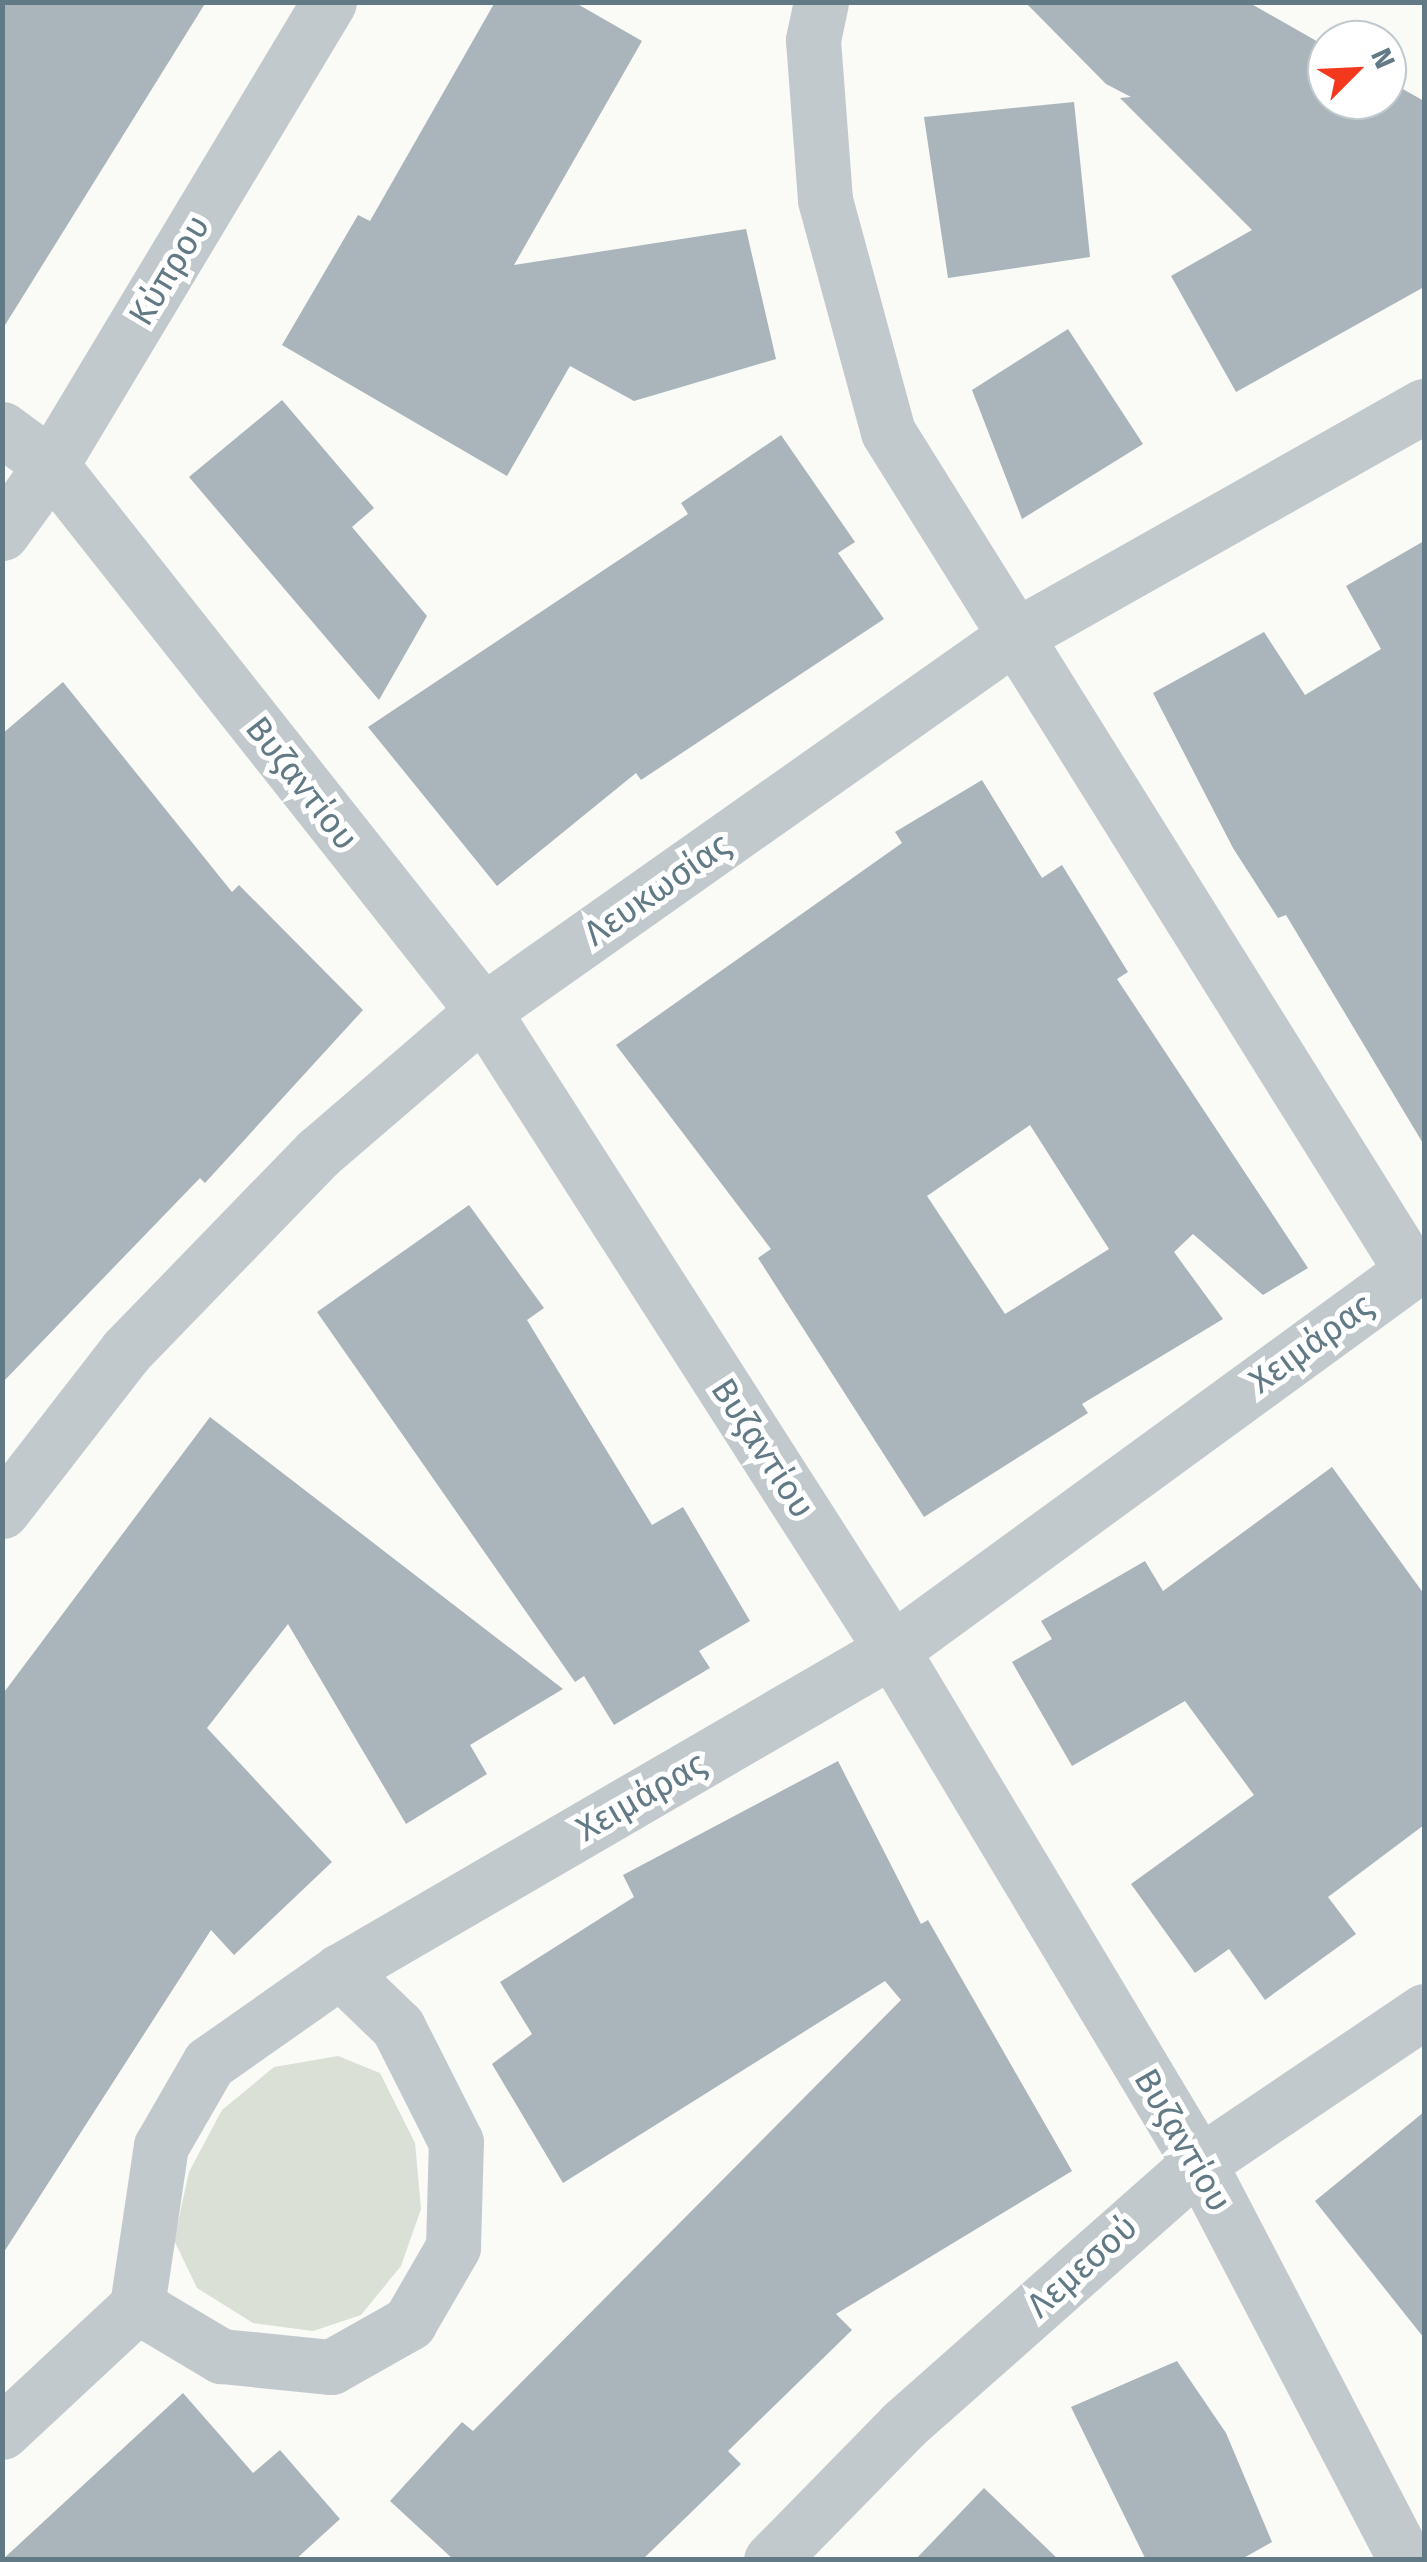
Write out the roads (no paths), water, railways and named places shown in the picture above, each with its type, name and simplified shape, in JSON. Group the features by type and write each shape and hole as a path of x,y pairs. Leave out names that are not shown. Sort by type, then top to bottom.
{"street":[{"name":"Κύπρου","path":"2,533 52,465 329,2"},
{"path":"821,2 813,40 825,200 888,432 1012,638 1418,1266"},
{"name":"Λευκωσίας","path":"2,1511 126,1351 318,1153 483,1011 1012,638 1424,406"},
{"name":"Βυζαντίου","path":"2,429 52,465 483,1011 892,1650 1199,2163 1411,2552"},
{"name":"Χειμάρας","path":"137,2306 161,2146 209,2063 340,1971 892,1650 1418,1266"},
{"path":"2,2432 137,2306 221,2356 330,2366 409,2323 453,2247 456,2142 398,2027 340,1971"},
{"name":"Λεμεσού","path":"771,2560 904,2425 1199,2163 1424,2011"}]}
